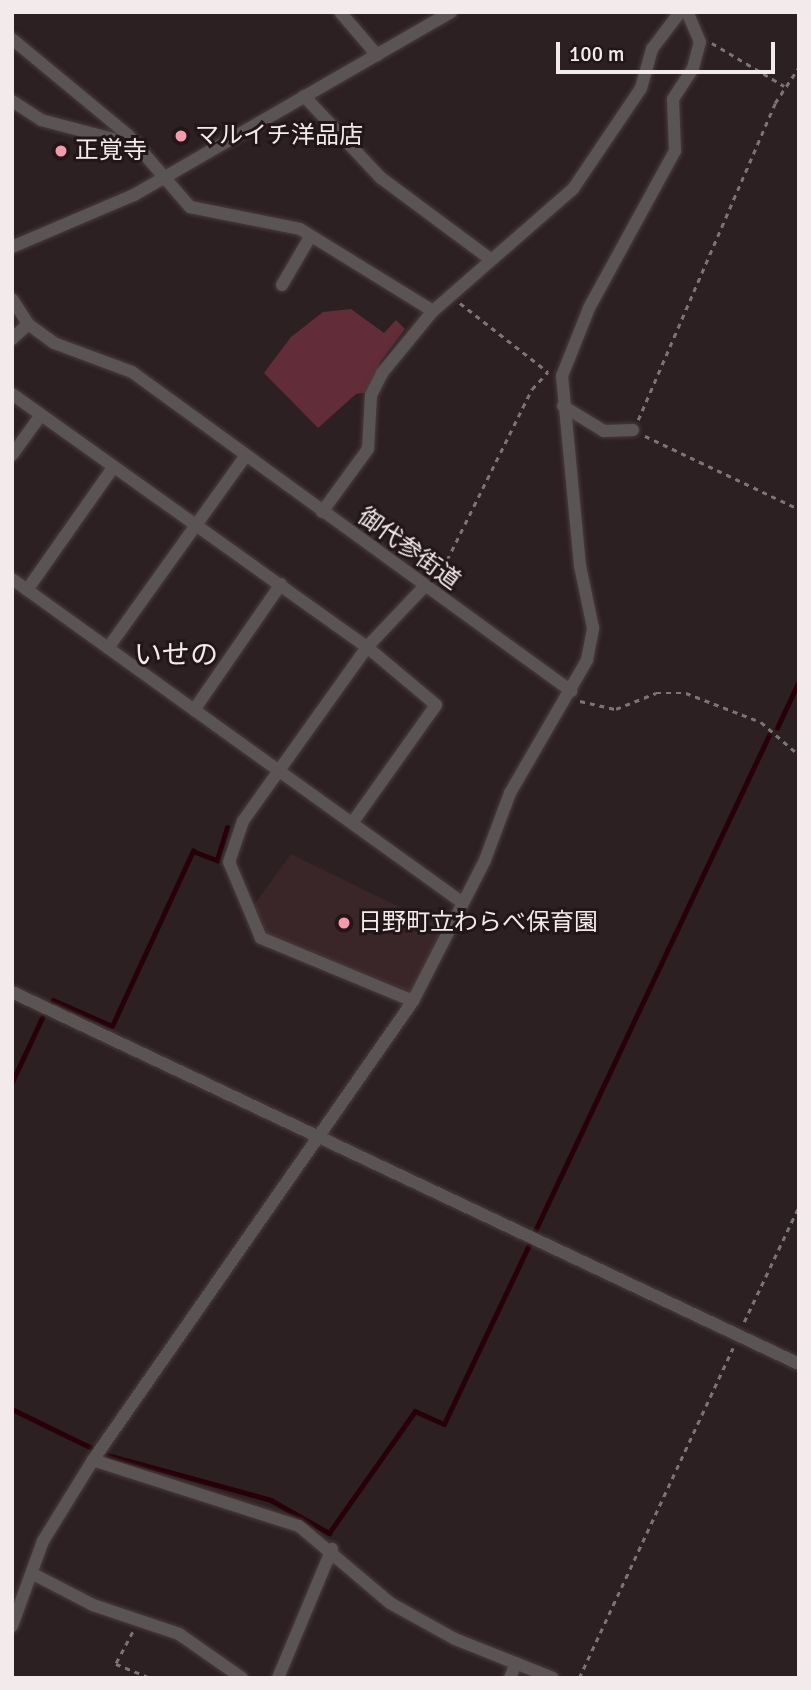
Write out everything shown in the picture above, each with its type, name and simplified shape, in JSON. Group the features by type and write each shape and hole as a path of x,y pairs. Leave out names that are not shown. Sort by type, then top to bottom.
{"street":[{"path":"340,12 377,55"},
{"path":"12,247 167,176 451,12"},
{"path":"322,512 365,456 371,395 382,373 433,311 573,190 641,88 652,49 680,12"},
{"path":"12,1626 35,1575 44,1541 93,1460 219,1271 319,1137 412,1001 463,903 510,793 570,694 587,660 593,628 562,376 589,308 675,152 673,99 694,68 697,35 687,12"},
{"path":"12,38 140,147 167,176 190,207 205,215 273,222 310,237 433,311"},
{"path":"304,96 381,178 490,259"},
{"path":"12,101 41,120 140,147"},
{"path":"282,285 310,237"},
{"name":"御代参街道","path":"12,299 28,324 78,354 132,372 244,458 570,694"},
{"path":"12,339 28,324"},
{"path":"12,394 367,647 436,705 352,823"},
{"path":"564,406 604,430 633,430"},
{"path":"12,455 41,415"},
{"path":"108,648 244,458"},
{"path":"12,598 114,466"},
{"path":"194,710 281,584"},
{"path":"20,585 463,903"},
{"path":"412,1001 261,938 229,863 243,821 367,647 424,587"},
{"path":"12,992 799,1364"},
{"path":"93,1460 265,1513 332,1549 390,1603 553,1678"},
{"path":"278,1678 332,1549"},
{"path":"35,1575 179,1634 242,1678"},
{"path":"510,1678 516,1663"}],"path":[{"path":"697,35 784,86"},
{"path":"799,67 784,86 633,430 799,509"},
{"path":"452,296 548,372 562,376"},
{"path":"424,587 449,562 532,389 548,372"},
{"path":"570,694 601,710 656,694 686,694 761,722 799,755"},
{"path":"579,1678 799,1206"},
{"path":"140,1620 116,1664 150,1678"}],"shaded area":[{"path":"351,309 384,333 396,320 405,329 380,362 370,392 356,394 318,428 264,373 291,337 323,312"},
{"name":"日野町立わらべ保育園","path":"291,854 442,928 413,993 267,935 254,905"}],"waterway":[{"path":"777,728 799,681"},
{"path":"535,1231 769,735"},
{"path":"53,1000 112,1026 193,851 217,860 227,827"},
{"path":"12,1082 42,1018"},
{"path":"107,1455 271,1500 329,1533 415,1411 444,1424 529,1245"},
{"path":"12,1409 92,1448"}],"place":[{"name":"マルイチ洋品店","path":"181,136"},
{"name":"正覚寺","path":"61,151"},
{"name":"日野町立わらべ保育園","path":"344,923"}],"district":[{"name":"いせの","path":"176,655"}]}
